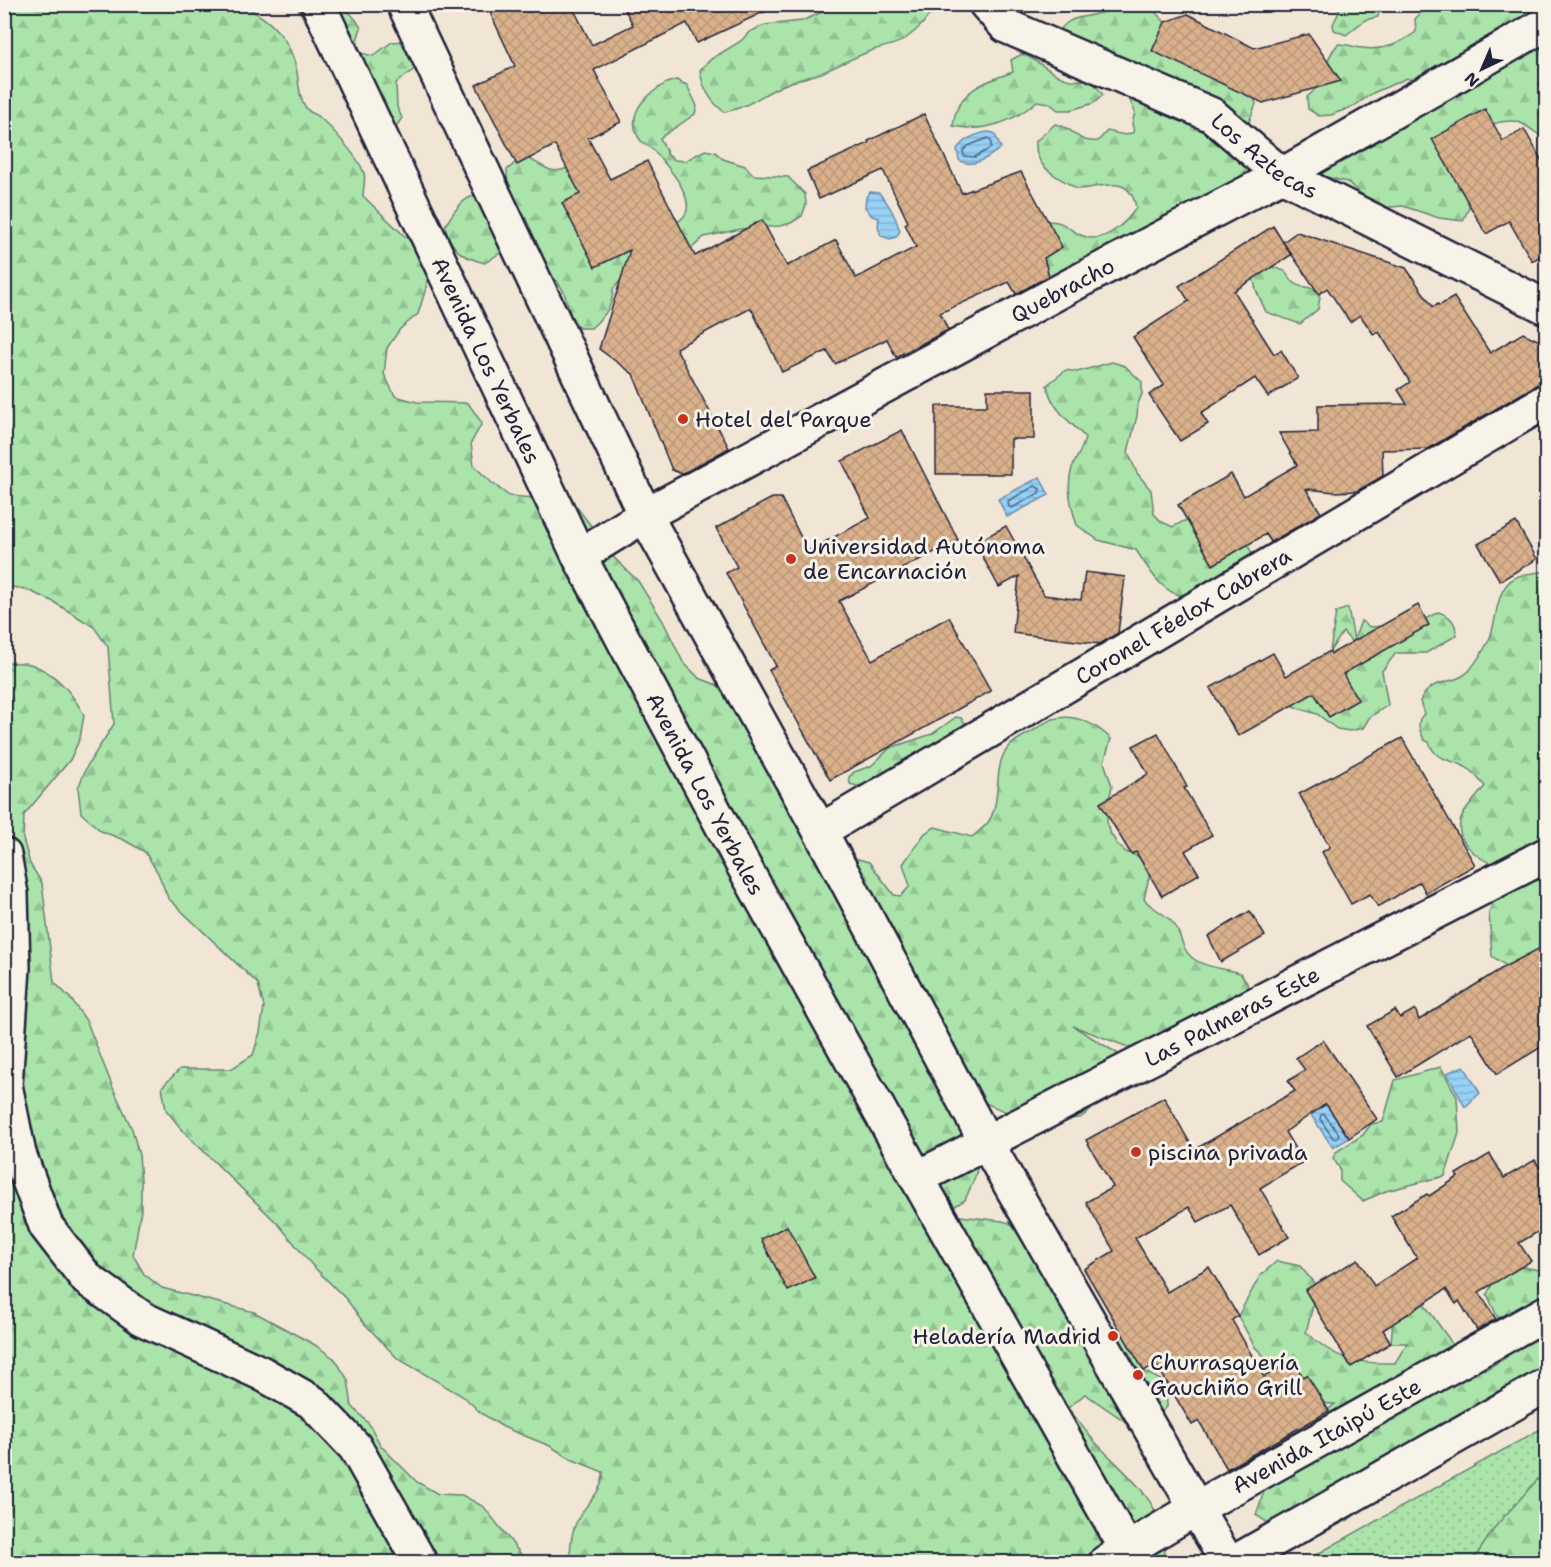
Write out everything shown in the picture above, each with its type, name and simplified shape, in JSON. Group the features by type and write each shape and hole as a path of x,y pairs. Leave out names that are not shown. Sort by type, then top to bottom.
{"street":[{"name":"Avenida Los Yerbales","path":"318,4 579,556 742,863 1122,1558"},
{"path":"404,4 645,515 820,831 986,1142 1227,1563"},
{"name":"Los Aztecas","path":"986,4 1006,26 1212,115 1282,175 1546,307"},
{"name":"Quebracho","path":"579,556 645,515 1079,281 1282,175 1546,24"},
{"name":"Coronel Féelox Cabrera","path":"820,831 1546,401"},
{"path":"4,855 10,894 13,968 5,1085 19,1154 46,1226 87,1279 143,1319 261,1372 312,1402 355,1447 420,1563"},
{"name":"Las Palmeras Este","path":"916,1178 1546,855"},
{"name":"Avenida Itaipú Este","path":"1122,1558 1195,1509 1546,1313"},
{"path":"1235,1563 1546,1385"}],"green space":[{"path":"840,4 935,5 919,28 897,43 875,49 821,73 786,84 733,110 724,112 711,98 705,88 700,70 711,59 741,41 749,32 765,25 802,21"},
{"path":"5,5 241,5 262,17 278,31 294,60 306,108 331,129 357,159 365,175 363,196 415,246 429,266 426,288 418,314 400,329 387,348 384,374 395,396 417,402 468,403 482,423 471,443 474,466 509,496 534,498 558,492 576,506 603,547 638,581 663,621 683,662 699,678 720,686 744,690 803,835 821,849 869,862 894,895 901,896 910,886 903,864 925,833 935,827 972,837 989,821 995,806 1002,758 1013,743 1053,719 1069,717 1092,724 1111,739 1104,762 1112,786 1107,822 1117,844 1147,864 1149,877 1144,899 1173,923 1185,949 1195,960 1209,966 1240,973 1247,983 1249,996 1133,1049 1073,1026 1125,1058 1091,1110 1080,1118 1028,1121 985,1103 980,1097 981,1153 975,1177 965,1200 945,1212 1026,1227 1099,1316 1138,1343 1144,1371 1166,1383 1167,1407 1150,1423 1126,1422 1085,1394 1068,1408 1094,1441 1148,1499 1161,1524 1165,1539 1164,1562 570,1562 574,1528 601,1485 603,1472 571,1459 550,1446 503,1427 481,1413 464,1397 397,1358 363,1322 347,1300 311,1264 279,1225 183,1131 166,1110 162,1087 180,1069 231,1069 253,1055 264,1007 258,984 168,898 158,873 145,852 101,831 81,813 78,788 87,766 114,724 108,647 94,627 52,601 25,589 5,586"},
{"path":"296,5 334,6 349,13 361,28 357,40 361,53 373,56 392,42 405,41 423,58 416,68 396,83 397,107 402,118 395,128 383,127 305,21"},
{"path":"1120,5 1148,5 1165,22 1252,92 1256,104 1248,125 1245,142 1252,169 1258,180 1047,289 1039,279 1043,222 1057,222 1086,237 1101,237 1115,230 1136,208 1133,197 1122,186 1106,185 1077,189 1048,170 1036,151 1036,141 1055,124 1090,141 1098,141 1107,131 1125,135 1134,132 1132,124 1135,112 1125,89 1057,34 1070,21"},
{"path":"1340,5 1373,5 1379,11 1378,17 1365,20 1346,35 1334,30 1333,24"},
{"path":"1429,5 1480,6 1492,10 1503,10 1513,5 1546,5 1546,140 1522,123 1510,121 1493,124 1463,221 1439,218 1403,206 1378,208 1347,182 1322,176 1313,166 1417,85 1407,78 1373,93 1354,106 1331,115 1319,116 1308,109 1307,97 1319,84 1329,58 1338,44 1370,49 1397,43 1416,32 1415,19"},
{"path":"1022,54 1061,77 1077,81 1087,79 1103,95 1094,103 1071,110 1058,110 1049,103 1037,101 1018,115 998,124 976,128 953,126 955,114 966,96 982,84 1013,72 1011,60"},
{"path":"676,80 687,85 697,106 695,114 660,138 668,155 675,160 685,161 705,150 715,152 723,159 745,166 754,175 788,177 805,194 806,205 802,216 791,223 780,226 741,229 704,237 678,261 621,280 613,289 607,311 591,328 579,328 571,317 564,292 557,281 526,251 506,249 485,263 464,255 454,247 445,226 458,207 470,197 508,188 507,170 526,158 551,170 568,168 668,227 678,222 685,215 687,205 682,188 664,162 641,141 635,130 636,113 645,99 663,85"},
{"path":"1263,264 1285,271 1296,284 1313,288 1320,297 1318,309 1300,324 1266,312 1253,277"},
{"path":"1112,362 1125,366 1142,382 1142,394 1128,452 1137,473 1151,490 1154,514 1162,522 1173,527 1184,521 1196,520 1247,544 1253,555 1252,566 1192,595 1178,595 1163,586 1136,550 1098,540 1077,525 1071,504 1069,482 1072,468 1085,437 1052,401 1047,385 1066,370 1077,372"},
{"path":"1546,571 1546,849 1497,866 1473,852 1462,839 1460,831 1460,822 1464,813 1485,786 1467,768 1436,754 1429,742 1424,740 1419,726 1424,714 1420,701 1425,693 1437,684 1456,679 1469,671 1489,640 1501,595 1511,580 1522,575"},
{"path":"1348,608 1354,640 1361,621 1370,627 1382,626 1406,630 1438,612 1452,620 1457,635 1426,653 1396,653 1382,671 1388,705 1369,718 1363,728 1350,731 1337,729 1317,714 1295,707 1285,697 1333,676 1345,675 1357,653 1352,642 1343,632 1330,651 1336,612"},
{"path":"4,662 30,664 50,674 69,692 84,715 80,738 70,760 24,815 23,839 30,864 42,883 54,982 71,999 87,1022 132,1129 139,1155 141,1180 141,1210 133,1255 144,1274 162,1288 254,1312 315,1345 335,1359 348,1380 352,1406 369,1424 381,1446 417,1482 438,1494 462,1495 484,1507 527,1562 5,1562"},
{"path":"956,717 961,718 969,728 863,785 850,784 849,777 854,772 871,766 890,748 932,734"},
{"path":"1546,867 1546,948 1511,969 1492,956 1489,913 1493,901"},
{"path":"1441,1067 1457,1097 1459,1133 1445,1176 1386,1191 1363,1201 1340,1181 1340,1169 1333,1158 1336,1152 1363,1135 1371,1124 1383,1122 1395,1080"},
{"path":"1277,1261 1300,1266 1314,1283 1313,1306 1306,1332 1327,1349 1357,1361 1395,1363 1407,1343 1391,1343 1393,1318 1408,1314 1422,1301 1461,1360 1485,1370 1507,1357 1516,1335 1497,1316 1487,1294 1498,1273 1522,1267 1546,1271 1546,1382 1391,1486 1348,1520 1300,1544 1256,1515 1271,1471 1300,1433 1335,1404 1279,1403 1275,1367 1255,1347 1238,1316 1260,1276"},
{"path":"1546,1426 1546,1562 1303,1562"},
{"path":"1546,1470 1546,1562 1472,1562 1495,1527"}],"water":[{"path":"988,132 994,133 1001,148 976,163 964,163 959,160 957,149 963,142"},
{"path":"870,192 879,193 889,206 900,231 896,237 890,239 881,236 878,226 879,218 872,216 865,207 866,197"},
{"path":"1040,477 1049,495 1007,517 998,499"},
{"path":"1464,1066 1480,1093 1465,1107 1447,1073"},
{"name":"piscina privada","path":"1326,1104 1349,1138 1333,1148 1311,1115"}],"building":[{"path":"486,4 571,4 592,45 633,25 622,4 781,4 697,43 687,23 594,70 621,122 588,138 610,179 647,161 695,256 762,220 787,266 836,240 856,278 916,247 905,224 908,222 883,170 819,199 807,171 869,143 868,141 924,114 962,193 1021,172 1062,247 1044,258 1049,276 1016,294 1009,282 940,313 948,330 896,357 887,339 835,364 827,351 782,372 751,308 676,348 729,448 682,474 672,470 633,374 599,349 630,250 595,267 562,203 580,194 555,145 517,165 476,85 515,66"},
{"path":"1188,14 1254,48 1309,34 1341,81 1263,103 1152,51 1165,22"},
{"path":"1485,109 1503,141 1524,129 1546,168 1546,253 1532,261 1509,221 1486,234 1432,139"},
{"path":"1273,226 1291,255 1234,291 1274,354 1281,350 1298,378 1268,397 1255,378 1201,413 1208,424 1180,441 1149,395 1164,385 1133,337 1189,301 1179,286"},
{"path":"1297,232 1406,268 1433,307 1454,297 1490,353 1523,333 1546,344 1546,382 1536,385 1428,449 1382,450 1383,476 1357,491 1335,492 1306,489 1321,513 1271,542 1266,534 1213,565 1178,505 1231,474 1244,496 1297,465 1279,433 1318,432 1318,405 1407,404 1398,390 1410,382 1379,332 1374,335 1360,315 1350,322 1327,288 1319,294 1283,242"},
{"path":"987,390 1034,390 1034,439 1011,439 1011,474 936,474 936,406 987,406"},
{"path":"902,430 958,540 839,601 872,660 949,617 991,691 830,780 769,670 776,666 726,573 737,567 716,528 772,498 781,498 808,551 870,518 842,461"},
{"path":"1516,522 1537,559 1500,581 1478,544"},
{"path":"1006,526 1044,595 1081,600 1085,572 1125,577 1118,633 1100,644 1013,633 1019,576 999,587 975,543"},
{"path":"1418,605 1429,625 1343,674 1358,700 1329,717 1314,693 1238,736 1210,688 1273,653 1286,676 1330,651 1331,654"},
{"path":"1158,733 1187,787 1184,788 1212,835 1185,851 1199,874 1162,896 1136,852 1131,854 1100,803 1148,774 1133,746"},
{"path":"1402,738 1475,865 1426,893 1420,882 1378,907 1370,894 1351,904 1322,852 1330,847 1299,794"},
{"path":"1250,911 1265,936 1221,962 1208,936"},
{"path":"1546,945 1546,1044 1497,1074 1471,1032 1398,1077 1367,1026 1395,1010 1400,1018 1415,1009 1419,1020 1504,967"},
{"path":"1323,1040 1377,1119 1349,1138 1326,1104 1285,1132 1303,1162 1260,1188 1289,1237 1259,1255 1230,1205 1198,1222 1189,1207 1135,1238 1167,1292 1209,1267 1238,1316 1232,1320 1264,1377 1293,1361 1303,1377 1307,1375 1329,1411 1227,1469 1199,1421 1192,1425 1156,1364 1144,1371 1084,1269 1114,1251 1086,1202 1113,1187 1086,1140 1164,1097 1194,1150 1295,1091 1288,1081 1305,1070 1296,1058"},
{"path":"1490,1154 1504,1178 1535,1160 1546,1178 1546,1227 1519,1243 1531,1261 1479,1292 1496,1319 1477,1330 1459,1301 1456,1304 1446,1289 1383,1330 1391,1343 1351,1367 1305,1290 1358,1259 1374,1286 1417,1258 1391,1216 1427,1194 1429,1196 1458,1177 1456,1174"},
{"path":"787,1226 815,1278 788,1291 761,1239"}],"place":[{"name":"Hotel del Parque","path":"683,419"},
{"name":"Universidad Autónoma de Encarnación","path":"791,559"},
{"name":"piscina privada","path":"1136,1152"},
{"name":"Heladería Madrid","path":"1113,1336"},
{"name":"Churrasquería Gauchiño Grill","path":"1138,1375"}]}
